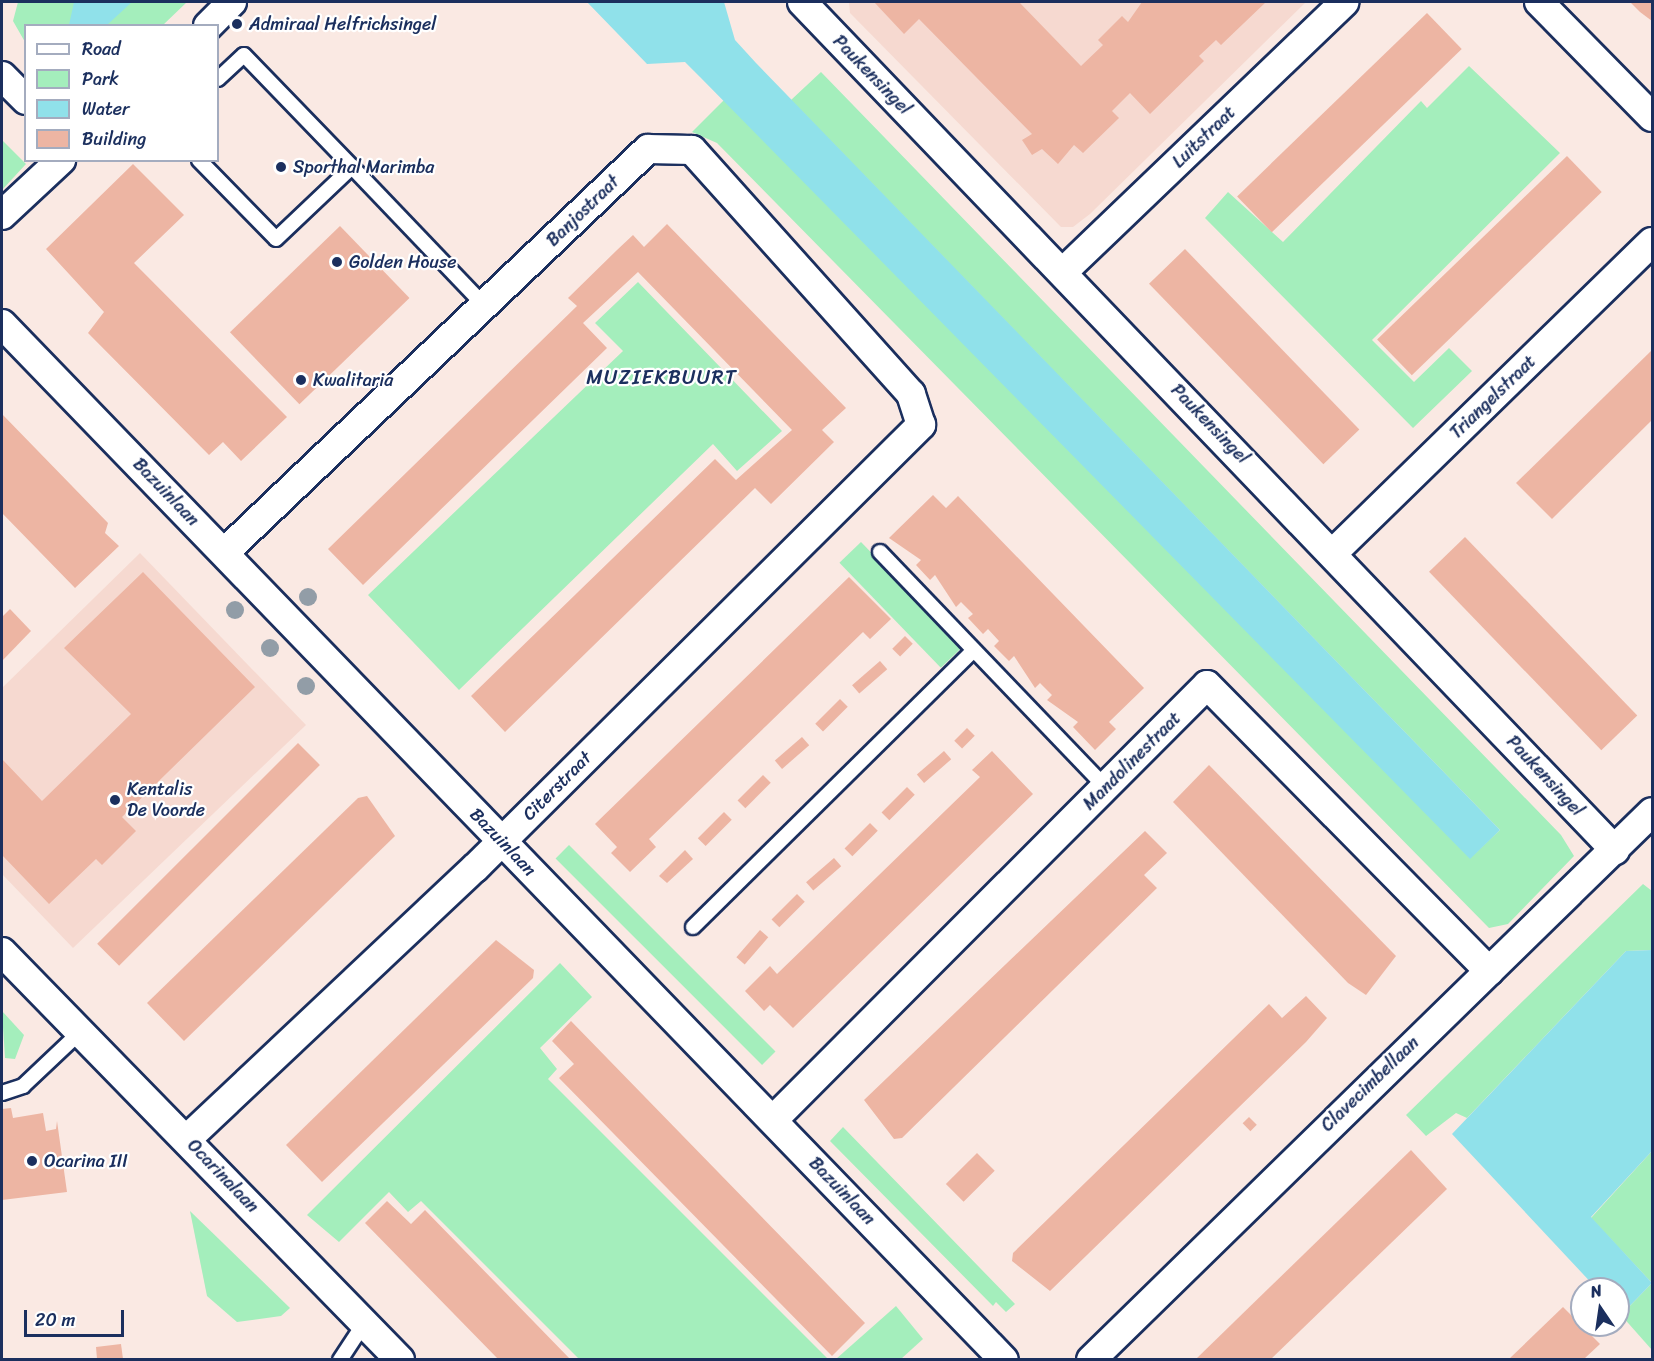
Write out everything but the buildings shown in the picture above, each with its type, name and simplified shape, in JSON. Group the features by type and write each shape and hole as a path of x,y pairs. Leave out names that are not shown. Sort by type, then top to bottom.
{"street":[{"path":"210,24 232,2"},
{"name":"Paukensingel","path":"802,2 1334,552 1615,850"},
{"name":"Luitstraat","path":"1063,272 1345,2"},
{"path":"1539,2 1653,117"},
{"path":"2,76 24,98"},
{"name":"Banjostraat","path":"225,552 648,149 692,150 911,394 921,425"},
{"path":"2,215 60,162"},
{"name":"Triangelstraat","path":"1334,552 1653,242"},
{"name":"Bazuinlaan","path":"2,324 1004,1359"},
{"name":"Citerstraat","path":"186,1139 501,841 921,425"},
{"name":"Mandolinestraat","path":"773,1120 1207,685 1489,971"},
{"name":"Clavecimbellaan","path":"1091,1359 1653,812"},
{"name":"Ocarinalaan","path":"2,952 400,1359"}],"lane":[{"path":"219,78 243,55 484,305"},
{"path":"201,162 276,239 352,167"},
{"path":"880,552 1105,788"},
{"path":"693,927 973,651"},
{"path":"2,1093 23,1086 79,1033"},
{"path":"340,1359 365,1322"}],"shaded area":[{"path":"849,2 1306,2 1090,214 1073,227 1061,227 850,13"},
{"name":"Kentalis De Voorde","path":"140,553 306,725 73,948 2,874 2,688"}],"green space":[{"path":"18,2 187,2 164,24 24,24 24,40 13,21"},
{"path":"1469,66 1560,153 1372,340 1414,382 1449,348 1472,371 1413,428 1205,218 1228,192 1283,242 1421,101 1427,108"},
{"path":"821,72 1561,835 1574,856 1508,924 1489,928 717,143 692,132 724,100 1470,858 1500,830 791,100"},
{"path":"2,140 26,164 2,190"},
{"path":"638,282 782,431 737,471 713,444 459,690 368,595 623,351 595,323"},
{"path":"861,542 962,647 941,668 839,563"},
{"path":"569,845 775,1051 762,1065 556,858"},
{"path":"1643,884 1652,891 1652,950 1626,951 1467,1118 1456,1113 1426,1136 1406,1115"},
{"path":"560,963 592,997 540,1048 557,1069 548,1079 828,1359 579,1359 421,1201 408,1212 389,1192 339,1242 307,1215"},
{"path":"2,1011 24,1035 15,1059 5,1058"},
{"path":"843,1127 1015,1304 1006,1312 996,1302 993,1306 830,1141"},
{"path":"1652,1151 1652,1283 1591,1218"},
{"path":"190,1211 290,1308 281,1316 237,1322 207,1296"},
{"path":"1652,1283 1652,1350 1630,1325 1630,1306"},
{"path":"896,1306 923,1339 901,1359 836,1359"}],"water":[{"path":"74,2 132,2 108,24 69,24"},
{"path":"587,2 724,2 735,40 756,63 1500,830 1470,859 685,62 647,64"},
{"path":"1652,950 1652,1151 1591,1217 1652,1283 1630,1306 1630,1277 1586,1277 1452,1134 1626,951"}],"place":[{"name":"Admiraal Helfrichsingel","path":"237,24"},
{"name":"Sporthal Marimba","path":"281,167"},
{"name":"Golden House","path":"337,262"},
{"name":"Kwalitaria","path":"301,380"},
{"name":"Kentalis De Voorde","path":"115,800"},
{"name":"Ocarina III","path":"32,1161"}],"district":[{"name":"MUZIEKBUURT","path":"662,377"}]}
